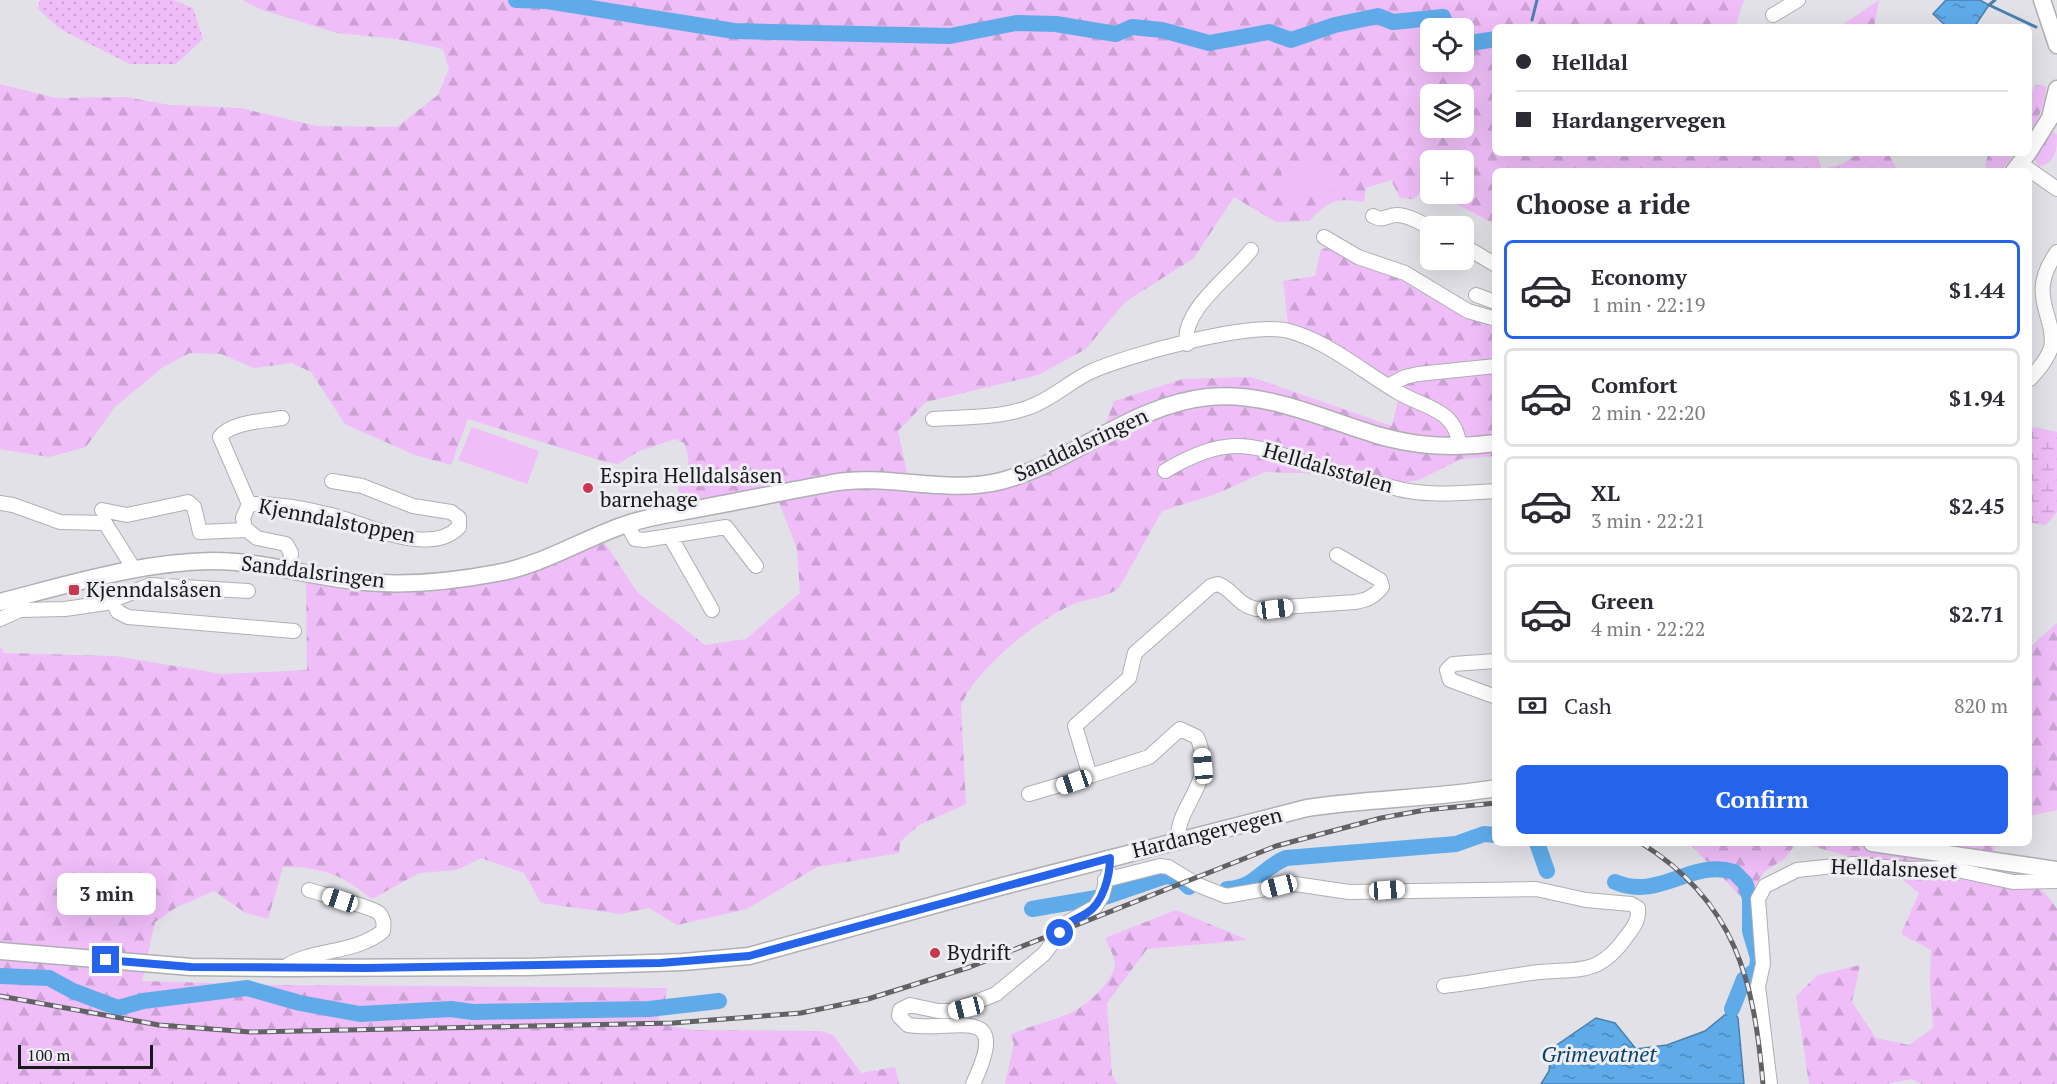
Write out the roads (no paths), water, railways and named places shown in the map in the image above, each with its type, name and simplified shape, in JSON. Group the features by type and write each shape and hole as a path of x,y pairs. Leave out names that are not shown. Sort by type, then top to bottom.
{"main road":[{"path":"2042,0 2057,45"},
{"path":"2032,145 2050,118 2057,89"},
{"name":"Sanddalsringen","path":"0,602 134,569 213,561 289,569 365,582 401,583 480,576 526,566 627,524 845,481 871,479 963,486 1001,481 1025,473 1153,411 1180,402 1211,397 1242,397 1274,401 1390,439 1422,445 1459,446 1492,443"},
{"name":"Hardangervegen","path":"0,951 191,967 284,968 526,967 683,962 749,956 1102,860 1307,808 1342,802 1440,796 1492,789"},
{"path":"1893,846 2057,870"}],"street":[{"path":"1773,15 1798,0"},
{"path":"2023,159 2057,189"},
{"path":"1373,216 1382,220 1395,215 1403,216 1420,223"},
{"path":"1324,237 1359,257 1405,273 1468,311 1492,318"},
{"path":"1187,344 1186,329 1196,309 1251,250"},
{"path":"1474,252 1492,263"},
{"path":"2032,377 2048,357 2052,346 2043,281 2049,264 2057,252"},
{"path":"1476,295 1492,300"},
{"path":"933,419 981,416 1027,408 1046,399 1080,377 1112,362 1249,330 1267,328 1288,331 1310,339 1388,386 1448,418 1458,432 1459,446"},
{"path":"1388,386 1405,377 1418,374 1492,366"},
{"name":"Kjenndalstoppen","path":"246,530 243,518 249,504 220,437 226,430 282,418"},
{"name":"Helldalsstølen","path":"1165,471 1202,451 1234,445 1250,445 1411,491 1458,493 1492,491"},
{"name":"Kjenndalstoppen","path":"249,504 278,505 334,516 383,533 413,538 448,534 459,527 459,518 451,512 413,506 362,486 332,481"},
{"name":"Kjenndalstoppen","path":"102,510 127,515 188,502 194,507 200,532 246,530 257,538 286,544 291,553 289,569"},
{"path":"0,504 13,505 60,522 105,523 134,569"},
{"path":"627,524 635,540 726,527 756,566"},
{"path":"670,536 712,609"},
{"path":"1090,776 1075,726 1130,678 1135,653 1211,586 1218,584 1225,586 1244,606 1256,609 1367,600 1382,587 1380,579 1337,555"},
{"name":"Sanddalsringen","path":"0,619 20,610 65,609 113,602 150,585 248,591"},
{"path":"113,602 118,612 128,617 294,631"},
{"path":"1492,661 1453,664 1447,670 1450,680 1492,696"},
{"path":"1029,794 1149,757 1180,729 1197,737 1201,746 1203,766 1194,798 1177,827 1178,840"},
{"path":"1102,860 1099,874 1102,890"},
{"name":"Helldalsneset","path":"1770,1084 1758,986 1763,964 1758,899 1765,886 1797,870 1853,864 1907,869 1948,868 2013,882 2057,881"},
{"path":"2013,882 2016,864"},
{"path":"974,1084 987,1044 984,1033 978,1027 961,1024 908,1025 899,1016 900,1010 910,1005 938,1011 953,1011 987,999 1044,954 1068,922 1085,915 1102,890 1160,866 1178,872 1209,891 1226,896 1295,884 1350,892 1536,889 1586,900 1631,904 1638,908 1638,919 1623,942 1595,965 1575,972 1533,973 1444,986"},
{"name":"Hardangervegen","path":"284,968 294,960 336,951 374,938 382,931 384,922 378,913 367,907 309,890"}],"water":[{"path":"1946,0 1980,0 1989,5 1976,24 1944,24 1933,14"},
{"name":"Grimevatnet","path":"1732,1009 1738,1018 1744,1084 1541,1084 1549,1071 1551,1049 1596,1018 1615,1023 1636,1049 1667,1045 1705,1031"}],"waterway":[{"path":"516,0 547,1 734,31 950,36 1016,23 1056,24 1116,34 1132,27 1162,30 1209,43 1269,32 1291,40 1335,25 1378,16 1393,22 1420,19"},
{"path":"1532,20 1537,0"},
{"path":"1995,0 1989,5 2030,24"},
{"path":"1433,18 1443,18"},
{"path":"2032,25 2036,27"},
{"path":"1474,42 1492,40"},
{"path":"1227,889 1245,885 1286,858 1456,844 1484,834 1492,835"},
{"path":"1538,846 1547,871"},
{"path":"1615,882 1631,886 1647,886 1704,870 1719,869 1734,872 1745,883 1750,898 1750,931 1758,958 1757,969 1751,974"},
{"path":"1032,909 1108,896 1166,876 1179,878 1189,887"},
{"path":"0,976 49,978 73,991 118,1008 143,1001 247,988 300,1003 360,1014 451,1009 473,1012 649,1009 719,1001"},
{"path":"1732,1009 1744,979"}],"railway":[{"path":"0,996 159,1025 250,1032 673,1023 801,1013 868,999 970,967 1276,846 1381,818 1425,810 1492,803"},
{"path":"1645,846 1673,866 1699,891 1719,918 1734,947 1754,1011 1763,1084"}],"place":[{"name":"Espira Helldalsåsen barnehage","path":"588,488"},
{"name":"Kjenndalsåsen","path":"74,590"},
{"name":"Bydrift","path":"935,953"}]}
